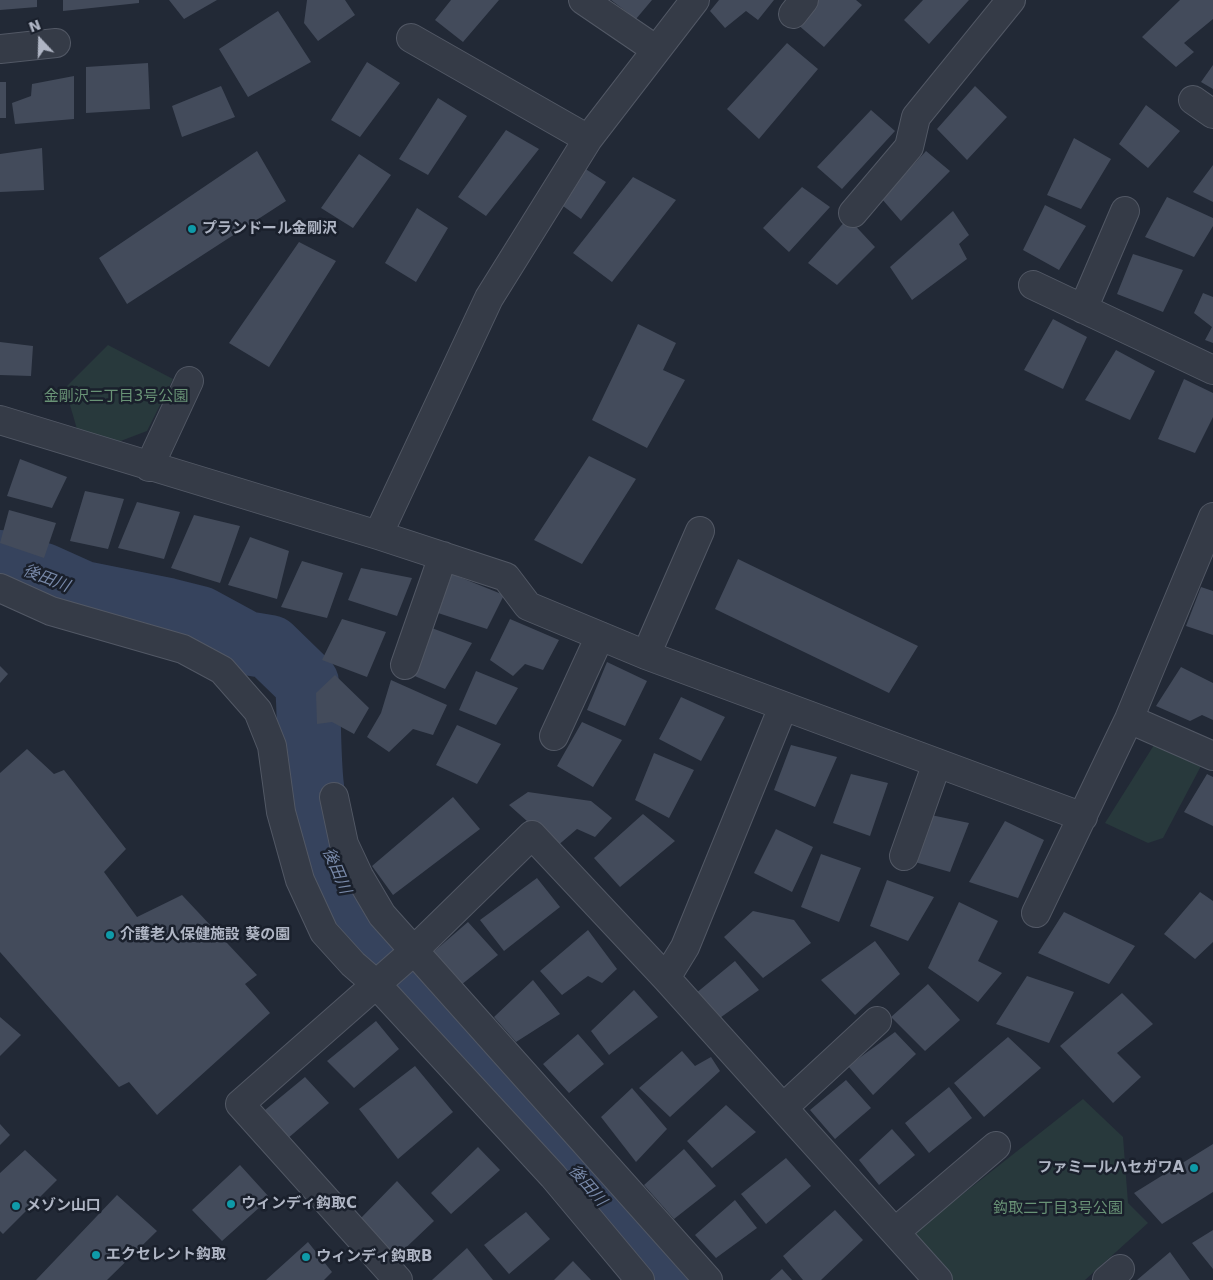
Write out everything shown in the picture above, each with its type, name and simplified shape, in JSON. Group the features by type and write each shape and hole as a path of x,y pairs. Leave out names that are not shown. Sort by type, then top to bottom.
{"street":[{"path":"583,0 655,49"},
{"path":"378,535 488,298 588,139 655,49 695,0"},
{"path":"853,213 909,147 916,117 1011,0"},
{"path":"412,38 588,139"},
{"path":"0,49 56,43"},
{"path":"1083,309 1125,211"},
{"path":"1033,285 1213,370"},
{"path":"149,467 189,380"},
{"path":"0,420 149,467 378,535 506,577 528,606 600,636 783,707 1083,817"},
{"path":"1036,912 1205,558 1213,518"},
{"path":"646,655 700,531"},
{"path":"405,665 443,556"},
{"path":"0,588 51,610 183,649 222,670 258,711 272,746 280,812 300,880 324,932 353,964 395,966 708,1280"},
{"path":"554,736 600,636"},
{"path":"666,978 686,947 783,707"},
{"path":"1129,719 1213,756"},
{"path":"904,856 937,763"},
{"path":"334,797 344,844 358,876 382,915 395,966 554,1176 640,1280"},
{"path":"398,1280 240,1104 395,966 532,835 784,1107 938,1280"},
{"path":"784,1107 877,1021"},
{"path":"896,1232 996,1146"}],"green space":[{"name":"金剛沢二丁目3号公園","path":"108,345 173,379 147,431 118,442 79,436 65,388"},
{"path":"1154,745 1201,766 1163,838 1148,843 1105,823"},
{"name":"鈎取二丁目3号公園","path":"1083,1099 1123,1137 1128,1203 1148,1223 1085,1280 952,1280 911,1235"}],"building":[{"path":"0,0 37,0 37,7 0,10"},
{"path":"63,0 139,0 139,3 63,11"},
{"path":"169,0 217,0 184,19"},
{"path":"307,0 345,0 355,15 318,41 304,23"},
{"path":"451,0 499,0 463,42 435,20"},
{"path":"611,0 652,0 636,19"},
{"path":"719,0 774,0 758,20 746,11 725,28 710,11"},
{"path":"819,0 856,0 862,5 824,47 797,24"},
{"path":"923,0 969,0 929,44 904,20"},
{"path":"1180,0 1213,0 1213,19 1184,43 1194,52 1176,67 1142,37"},
{"path":"278,11 311,62 248,97 219,49"},
{"path":"787,43 818,69 759,139 727,109"},
{"path":"367,62 400,83 360,137 331,120"},
{"path":"148,63 150,109 86,113 86,67"},
{"path":"1213,65 1213,89 1201,82"},
{"path":"74,76 74,119 15,124 12,103 31,96 32,84"},
{"path":"0,82 6,82 6,118 0,118"},
{"path":"221,86 235,117 182,137 172,106"},
{"path":"975,86 1007,117 967,160 937,129"},
{"path":"438,98 467,116 428,175 399,159"},
{"path":"1146,105 1180,131 1148,168 1119,144"},
{"path":"871,110 895,131 842,189 817,167"},
{"path":"506,130 539,149 486,216 458,197"},
{"path":"1074,138 1111,159 1081,209 1047,195"},
{"path":"42,148 44,190 0,192 0,154"},
{"name":"プランドール金剛沢","path":"257,151 286,201 127,304 99,258"},
{"path":"926,151 950,171 901,221 882,199"},
{"path":"359,154 391,175 353,228 321,208"},
{"path":"1213,165 1213,202 1193,192"},
{"path":"584,168 606,182 581,219 563,206"},
{"path":"633,177 676,200 612,282 573,253"},
{"path":"802,187 830,207 789,252 763,228"},
{"path":"1167,197 1213,218 1213,226 1194,257 1145,237"},
{"path":"1045,205 1086,226 1059,270 1023,250"},
{"path":"417,208 448,228 416,282 385,263"},
{"path":"953,211 969,235 959,244 967,259 912,300 890,267"},
{"path":"848,218 875,247 837,285 808,263"},
{"path":"299,242 336,261 269,367 229,343"},
{"path":"1133,254 1183,270 1163,312 1117,294"},
{"path":"1203,293 1213,297 1213,343 1205,340 1212,327 1194,313"},
{"path":"1053,319 1087,337 1063,389 1024,370"},
{"path":"638,324 676,343 663,370 685,380 647,448 592,420"},
{"path":"0,342 33,346 31,376 0,375"},
{"path":"1116,350 1155,371 1130,420 1085,400"},
{"path":"1184,379 1213,393 1213,417 1195,453 1158,439"},
{"path":"589,456 636,479 582,564 534,540"},
{"path":"20,459 67,477 52,508 7,496"},
{"path":"85,491 124,499 108,549 70,541"},
{"path":"137,502 180,512 164,559 118,548"},
{"path":"9,510 56,523 44,558 0,543"},
{"path":"194,515 240,526 220,583 171,568"},
{"path":"250,537 289,551 277,599 228,585"},
{"path":"738,559 918,646 889,693 715,609"},
{"path":"302,561 343,573 327,618 281,607"},
{"path":"361,568 412,578 397,616 348,600"},
{"path":"452,574 504,595 487,629 438,613"},
{"path":"1201,587 1213,591 1213,635 1186,626"},
{"path":"342,619 386,632 367,677 322,660"},
{"path":"510,619 559,640 543,670 525,664 513,676 490,660"},
{"path":"429,627 472,643 445,689 410,674"},
{"path":"607,662 647,681 625,726 587,710"},
{"path":"0,666 8,674 0,683"},
{"path":"1181,667 1213,683 1213,720 1202,715 1190,721 1156,706"},
{"path":"476,671 518,688 496,725 459,710"},
{"path":"335,675 369,708 354,734 332,722 317,724 316,693"},
{"path":"391,680 447,705 433,735 413,729 389,752 367,737 381,713"},
{"path":"681,697 725,717 701,761 659,739"},
{"path":"582,722 622,740 593,787 557,766"},
{"path":"457,725 501,744 477,784 436,765"},
{"path":"791,745 837,757 815,807 774,790"},
{"name":"介護老人保健施設 葵の園","path":"27,749 54,774 64,770 126,849 104,872 137,917 182,895 257,975 245,984 270,1013 157,1115 129,1082 119,1087 0,952 0,773"},
{"path":"654,753 694,770 669,818 635,800"},
{"path":"851,774 888,783 870,836 833,823"},
{"path":"1207,774 1213,777 1213,826 1184,812"},
{"path":"528,792 591,801 612,818 595,837 577,829 556,847 509,805"},
{"path":"453,797 480,829 393,895 372,866"},
{"path":"643,814 675,841 620,887 594,858"},
{"path":"931,815 969,823 950,872 915,862"},
{"path":"1005,821 1044,840 1018,898 969,882"},
{"path":"776,829 813,847 792,892 754,873"},
{"path":"821,854 861,868 839,922 801,907"},
{"path":"537,878 560,907 504,951 480,920"},
{"path":"887,880 934,897 908,941 870,926"},
{"path":"1200,892 1213,901 1213,942 1195,959 1164,934"},
{"path":"959,902 998,921 978,961 1002,973 978,1002 928,968"},
{"path":"753,911 794,920 811,943 763,978 724,937"},
{"path":"1064,912 1135,946 1109,984 1038,953"},
{"path":"468,922 498,955 461,985 431,954"},
{"path":"588,930 617,969 602,983 588,976 562,995 540,971"},
{"path":"875,941 900,974 855,1015 821,980"},
{"path":"735,961 759,990 717,1020 695,994"},
{"path":"1027,976 1074,992 1049,1043 996,1024"},
{"path":"533,980 560,1014 516,1042 494,1017"},
{"path":"928,984 960,1020 925,1051 891,1017"},
{"path":"634,990 658,1017 609,1055 591,1031"},
{"path":"1122,993 1153,1024 1117,1053 1141,1077 1113,1103 1060,1046"},
{"path":"0,1017 21,1035 0,1056"},
{"path":"376,1021 399,1049 354,1088 327,1061"},
{"path":"895,1032 916,1054 873,1095 848,1066"},
{"path":"578,1034 604,1064 569,1093 543,1064"},
{"path":"1008,1037 1041,1068 984,1117 954,1083"},
{"path":"682,1051 695,1066 711,1057 720,1071 670,1117 639,1088"},
{"path":"415,1066 453,1112 398,1159 359,1109"},
{"path":"305,1077 329,1103 287,1139 265,1110"},
{"path":"846,1080 871,1108 835,1139 810,1110"},
{"path":"949,1087 972,1118 929,1153 905,1123"},
{"path":"632,1088 667,1129 636,1162 601,1117"},
{"path":"726,1105 756,1132 712,1168 687,1141"},
{"path":"0,1124 10,1135 0,1145"},
{"path":"892,1129 915,1155 879,1185 859,1160"},
{"name":"ファミールハセガワA","path":"1213,1144 1213,1192 1162,1224 1134,1193"},
{"path":"478,1147 500,1170 451,1214 431,1193"},
{"path":"684,1149 716,1186 674,1219 644,1185"},
{"name":"メゾン山口","path":"25,1150 57,1180 3,1234 0,1231 0,1173"},
{"path":"786,1158 811,1186 766,1224 741,1194"},
{"name":"ウィンディ鈎取C","path":"240,1165 270,1198 222,1241 192,1210"},
{"path":"397,1181 434,1221 395,1258 360,1219"},
{"name":"エクセレント鈎取","path":"117,1195 157,1231 107,1280 36,1280"},
{"path":"735,1200 757,1228 716,1258 695,1235"},
{"path":"835,1210 863,1240 821,1280 803,1280 783,1256"},
{"path":"526,1212 550,1239 509,1274 484,1245"},
{"path":"1213,1230 1213,1269 1192,1243"},
{"name":"ウィンディ鈎取B","path":"308,1242 332,1272 324,1280 266,1280"},
{"path":"467,1248 493,1280 432,1280"},
{"path":"1170,1252 1190,1280 1137,1280"},
{"path":"573,1261 591,1280 554,1280"},
{"path":"782,1269 792,1280 770,1280"}],"waterway":[{"name":"後田川","path":"0,562 43,575 83,593 200,618 246,643 270,647 307,683 313,799 322,837 335,872 351,904 370,935 415,993 668,1280"}],"place":[{"name":"プランドール金剛沢","path":"192,229"},
{"name":"介護老人保健施設 葵の園","path":"110,935"},
{"name":"ファミールハセガワA","path":"1194,1168"},
{"name":"ウィンディ鈎取C","path":"231,1204"},
{"name":"メゾン山口","path":"16,1206"},
{"name":"エクセレント鈎取","path":"96,1255"},
{"name":"ウィンディ鈎取B","path":"306,1257"}]}
